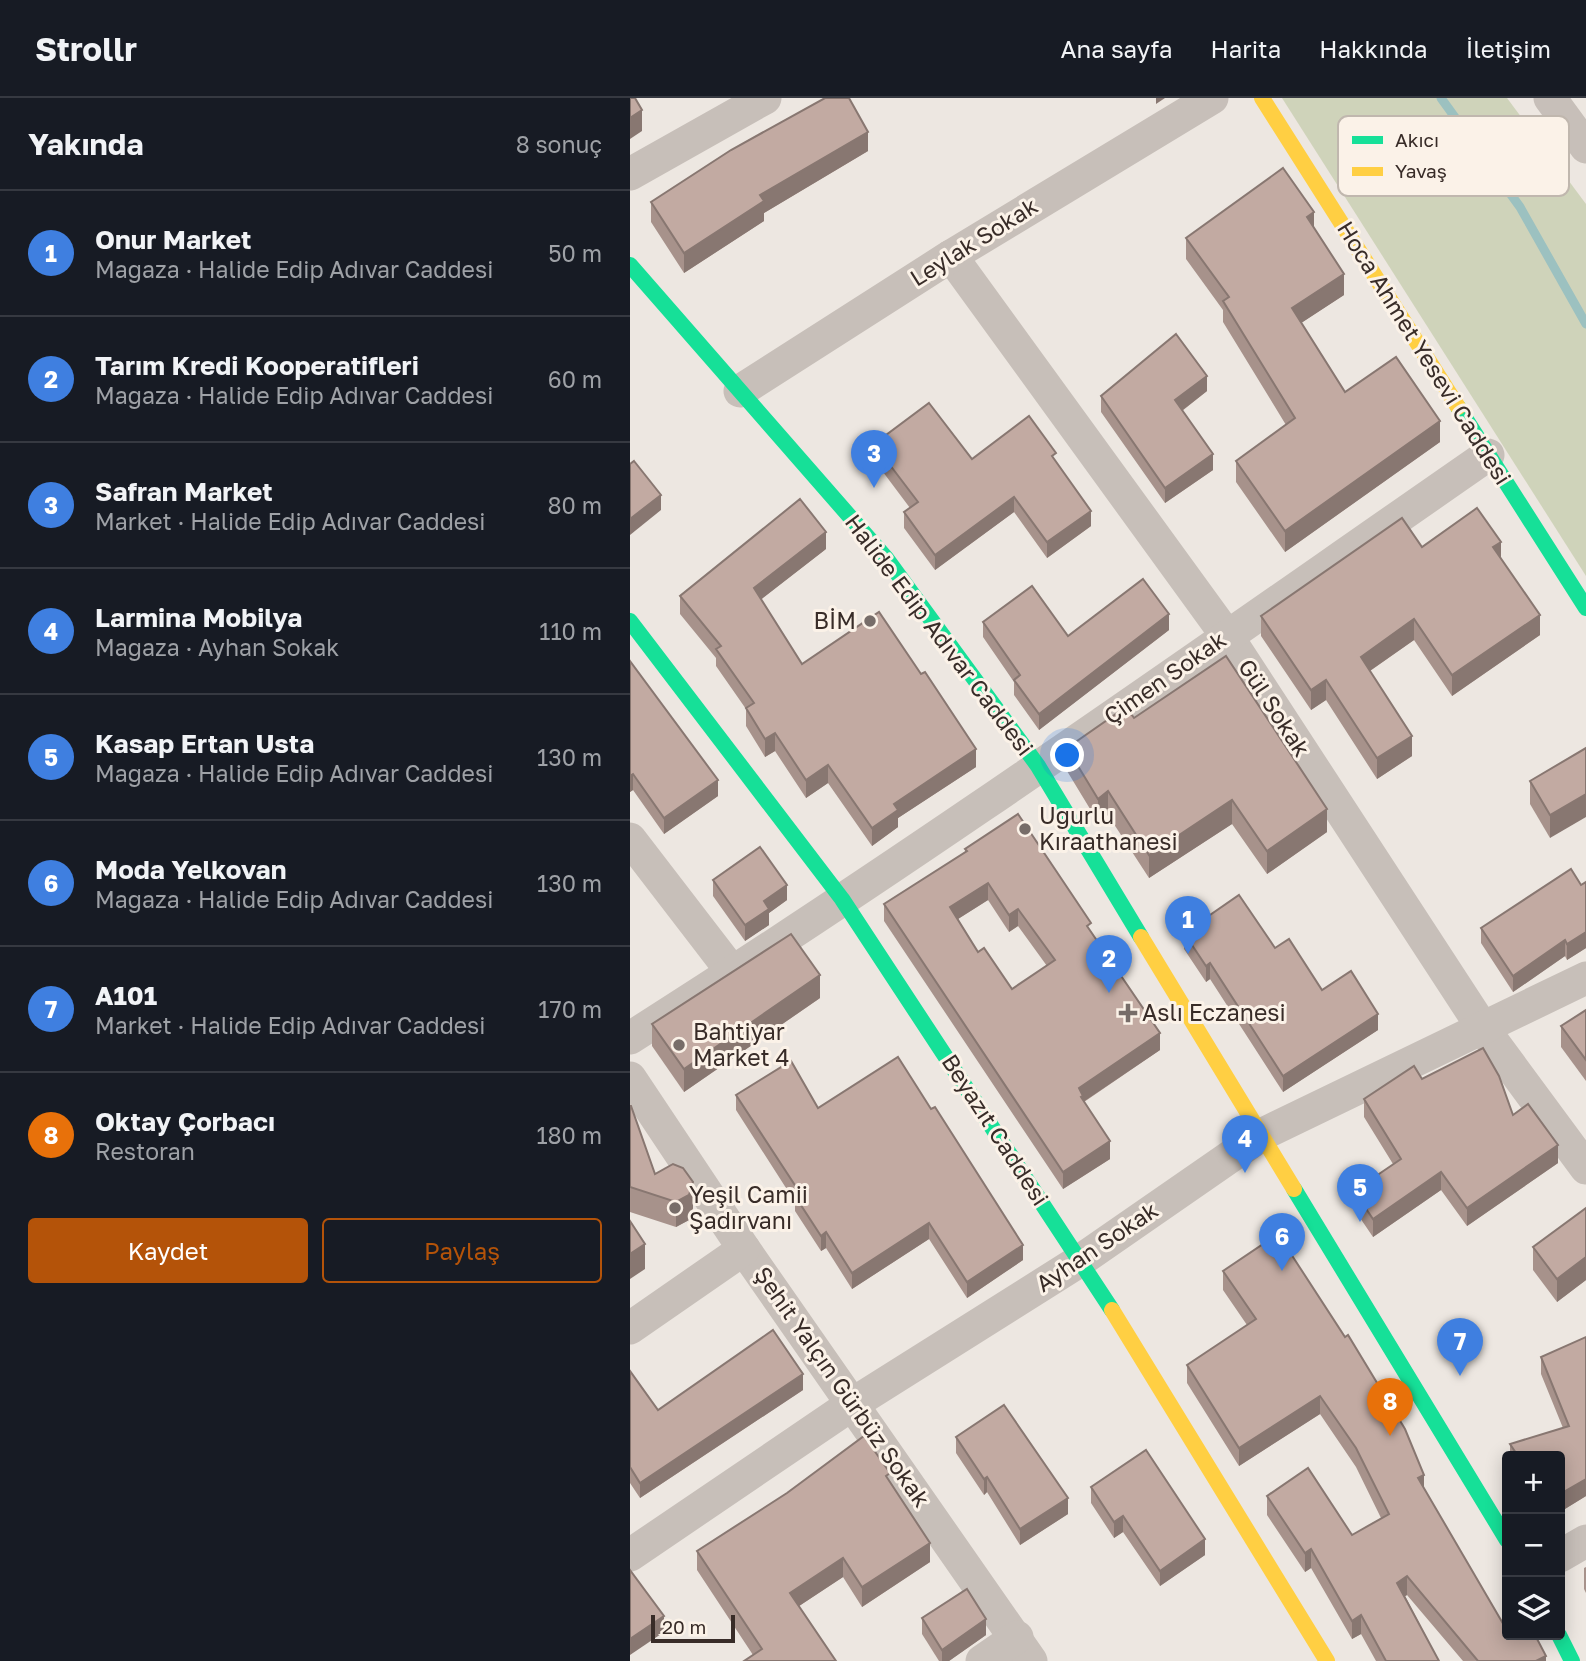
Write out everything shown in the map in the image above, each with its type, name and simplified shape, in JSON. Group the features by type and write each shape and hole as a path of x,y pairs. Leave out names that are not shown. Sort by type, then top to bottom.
{"street":[{"name":"Leylak Sokak","path":"740,391 951,256 1212,98"},
{"name":"Hoca Ahmet Yesevi Caddesi","path":"1262,98 1586,608"},
{"path":"630,174 760,99"},
{"path":"1567,105 1586,147"},
{"name":"Gül Sokak","path":"951,256 1227,636 1482,1027 1586,1168"},
{"name":"Halide Edip Adıvar Caddesi","path":"630,265 886,558 1038,766 1502,1532"},
{"name":"Çimen Sokak","path":"630,1038 733,972 1038,766 1488,455"},
{"name":"Beyazıt Caddesi","path":"630,621 842,899 1081,1260 1327,1661"},
{"path":"630,839 733,972"},
{"name":"Ayhan Sokak","path":"630,1555 854,1403 1081,1260 1263,1134 1586,978"},
{"name":"Şehit Yalçın Gürbüz Sokak","path":"630,1078 744,1249 1024,1649"},
{"path":"630,1328 744,1249"},
{"path":"1565,1553 1586,1541"},
{"path":"1562,1640 1572,1661"},
{"path":"982,1661 1024,1649"}],"green space":[{"path":"1282,98 1507,98 1520,116 1338,116 1338,186"},
{"path":"1569,181 1586,204 1586,576 1344,196 1569,196"}],"building":[{"path":"630,98 635,98 642,110 630,118"},
{"path":"825,98 849,98 868,132 760,195 764,201 684,253 651,202 731,150"},
{"path":"1283,168 1314,212 1307,217 1344,274 1292,308 1345,392 1396,357 1440,421 1285,531 1236,461 1295,418 1223,301 1229,297 1186,238"},
{"path":"1176,334 1207,376 1175,400 1213,454 1165,488 1101,396"},
{"path":"929,403 972,459 1029,416 1056,453 1052,456 1091,511 1047,542 1014,497 935,555 904,512 918,502 874,444"},
{"path":"634,461 661,495 630,519 630,464"},
{"path":"800,499 826,532 754,588 802,664 879,612 921,674 925,672 976,749 894,804 898,810 872,828 828,765 806,780 775,733 765,739 746,708 754,703 716,649 721,646 680,596"},
{"path":"1477,508 1501,542 1493,547 1540,615 1452,675 1414,619 1361,657 1412,736 1377,758 1326,680 1311,690 1261,616 1402,518 1422,547"},
{"path":"1143,579 1169,614 1039,714 1014,680 1020,675 983,622 1032,586 1068,636"},
{"path":"1226,656 1327,809 1267,851 1232,800 1149,855 1108,791 1098,799 1067,748 1126,707 1134,718"},
{"path":"630,661 718,780 664,818 633,774 630,776"},
{"path":"1586,748 1586,794 1550,815 1530,781"},
{"path":"1018,814 1091,923 1087,926 1160,1033 1079,1088 1083,1096 1081,1097 1110,1141 1063,1172 884,904 967,851 965,849","holes":["988,883 1009,915 1018,909 1055,960 1012,989 984,948 978,952 950,907"]},
{"path":"760,847 787,885 764,901 769,909 745,925 713,880"},
{"path":"1571,869 1581,885 1586,882 1586,932 1567,944 1565,940 1513,976 1481,928"},
{"path":"1239,895 1275,948 1289,939 1322,990 1351,971 1378,1014 1283,1076 1210,963 1206,966 1184,933"},
{"path":"791,934 820,975 684,1069 652,1024"},
{"path":"1586,1010 1586,1060 1561,1026"},
{"path":"1483,1048 1499,1076 1513,1115 1528,1104 1558,1145 1467,1208 1441,1172 1373,1219 1354,1191 1401,1159 1364,1099 1414,1066 1422,1079"},
{"path":"898,1057 931,1109 935,1107 1023,1245 967,1282 929,1223 852,1273 826,1232 821,1236 795,1196 800,1193 736,1095 791,1061 818,1108"},
{"path":"630,1106 655,1174 673,1164 683,1168 693,1182 689,1195 676,1202 630,1187"},
{"path":"1586,1208 1586,1257 1557,1279 1533,1247"},
{"path":"630,1221 645,1244 630,1254"},
{"path":"1278,1234 1345,1337 1348,1335 1405,1429 1424,1475 1418,1478 1502,1622 1502,1640 1538,1640 1546,1656 1536,1661 1478,1661 1407,1576 1397,1583 1439,1661 1386,1661 1361,1615 1352,1621 1311,1549 1305,1553 1267,1496 1308,1468 1352,1535 1389,1514 1356,1448 1320,1396 1239,1448 1187,1365 1256,1319 1223,1271"},
{"path":"773,1330 803,1374 640,1483 630,1467 630,1371 658,1410"},
{"path":"1586,1337 1586,1479 1565,1491 1565,1451 1515,1451 1510,1444 1569,1426 1541,1357"},
{"path":"1004,1405 1068,1498 1020,1529 987,1477 984,1479 956,1437"},
{"path":"864,1436 890,1473 886,1476 930,1543 862,1587 843,1558 790,1593 836,1661 744,1661 762,1649 697,1551 787,1493"},
{"path":"1146,1450 1205,1539 1160,1571 1123,1516 1114,1522 1091,1487"},
{"path":"630,1570 664,1616 630,1639"},
{"path":"967,1589 986,1619 942,1650 922,1618"}],"waterway":[{"path":"1441,98 1454,116"},
{"path":"1512,196 1586,324"}],"traffic: fast":[{"path":"630,265 886,558 1038,766 1141,937"},
{"path":"1458,407 1586,608"},
{"path":"630,621 842,899 1112,1310"},
{"path":"1294,1189 1502,1532"},
{"path":"1562,1640 1572,1661"}],"traffic: slow":[{"path":"1262,98 1458,407"},
{"path":"1141,937 1294,1189"},
{"path":"1112,1310 1327,1661"}],"place":[{"name":"Safran Market","path":"874,488"},
{"name":"BİM","path":"870,621"},
{"name":"Uğurlu Kıraathanesi","path":"1025,829"},
{"name":"Onur Market","path":"1188,954"},
{"name":"Tarım Kredi Kooperatifleri","path":"1109,993"},
{"name":"Aslı Eczanesi","path":"1128,1013"},
{"name":"Bahtiyar Market 4","path":"679,1045"},
{"name":"Larmina Mobilya","path":"1245,1173"},
{"name":"Yeşil Camii Şadırvanı","path":"675,1208"},
{"name":"Kasap Ertan Usta","path":"1360,1222"},
{"name":"Moda Yelkovan","path":"1282,1271"},
{"name":"A101","path":"1460,1376"},
{"name":"Oktay Çorbacı","path":"1390,1436"}]}
